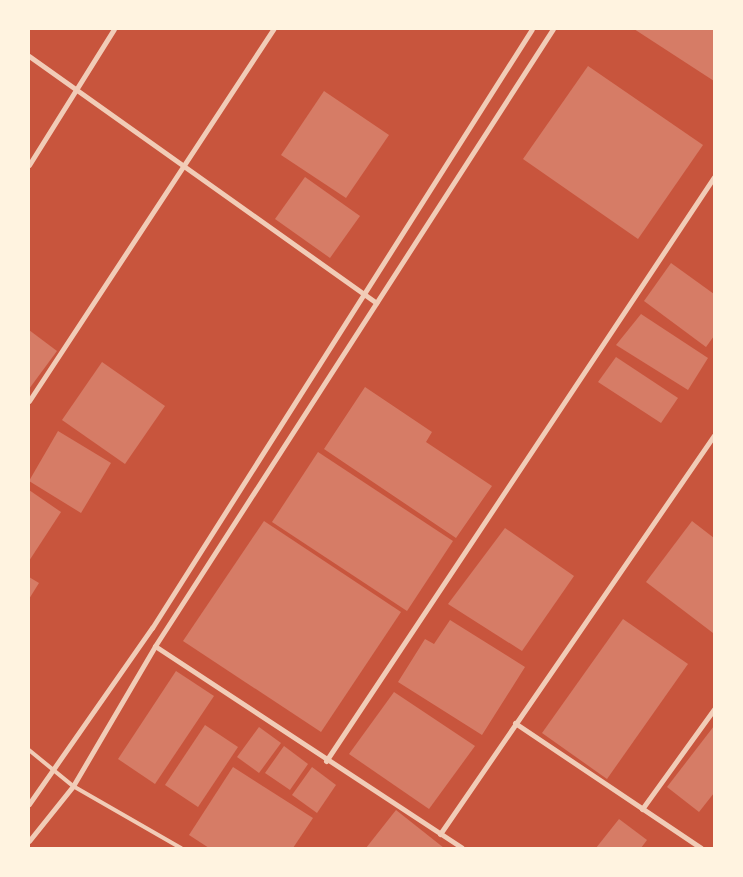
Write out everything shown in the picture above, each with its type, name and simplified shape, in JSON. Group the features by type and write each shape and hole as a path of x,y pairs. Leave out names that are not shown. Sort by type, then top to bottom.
{"street":[{"path":"29,165 114,29"},
{"path":"29,401 273,29"},
{"path":"29,804 152,628 532,29"},
{"path":"29,841 73,786 155,646 553,29"},
{"path":"29,56 74,91 184,166 376,303"},
{"path":"326,761 714,177"},
{"path":"440,834 714,434"},
{"path":"155,646 326,761 462,848"},
{"path":"642,809 714,710"},
{"path":"515,723 701,848"}],"lane":[{"path":"29,750 73,786 181,848"}],"building":[{"path":"634,29 714,29 714,81"},
{"path":"588,66 703,145 638,239 523,159"},
{"path":"324,91 389,135 346,198 281,155"},
{"path":"305,177 360,216 330,258 275,219"},
{"path":"671,263 714,294 714,336 706,347 644,301"},
{"path":"641,314 708,358 688,390 616,345"},
{"path":"29,330 57,351 29,389"},
{"path":"616,357 678,398 661,423 598,382"},
{"path":"102,362 165,406 125,464 62,420"},
{"path":"365,387 432,432 426,442 492,486 456,538 324,449"},
{"path":"58,431 111,463 81,513 29,481"},
{"path":"318,452 453,541 407,611 272,522"},
{"path":"29,490 61,512 29,561"},
{"path":"264,521 401,612 321,732 183,641"},
{"path":"692,521 714,538 713,633 646,582"},
{"path":"505,528 574,576 522,651 448,604"},
{"path":"29,577 39,583 29,599"},
{"path":"623,619 688,664 607,779 542,733"},
{"path":"450,620 525,667 482,735 398,682 425,639 434,644"},
{"path":"176,671 214,696 155,784 118,759"},
{"path":"394,692 475,746 429,809 349,754"},
{"path":"205,725 238,747 198,807 165,785"},
{"path":"714,726 714,793 699,812 667,787"},
{"path":"259,727 281,743 259,773 237,757"},
{"path":"284,746 308,764 290,790 265,773"},
{"path":"233,767 313,818 293,848 209,848 189,835"},
{"path":"312,767 336,785 317,813 292,795"},
{"path":"396,810 444,848 366,848"},
{"path":"619,819 647,840 641,848 596,848"}]}
